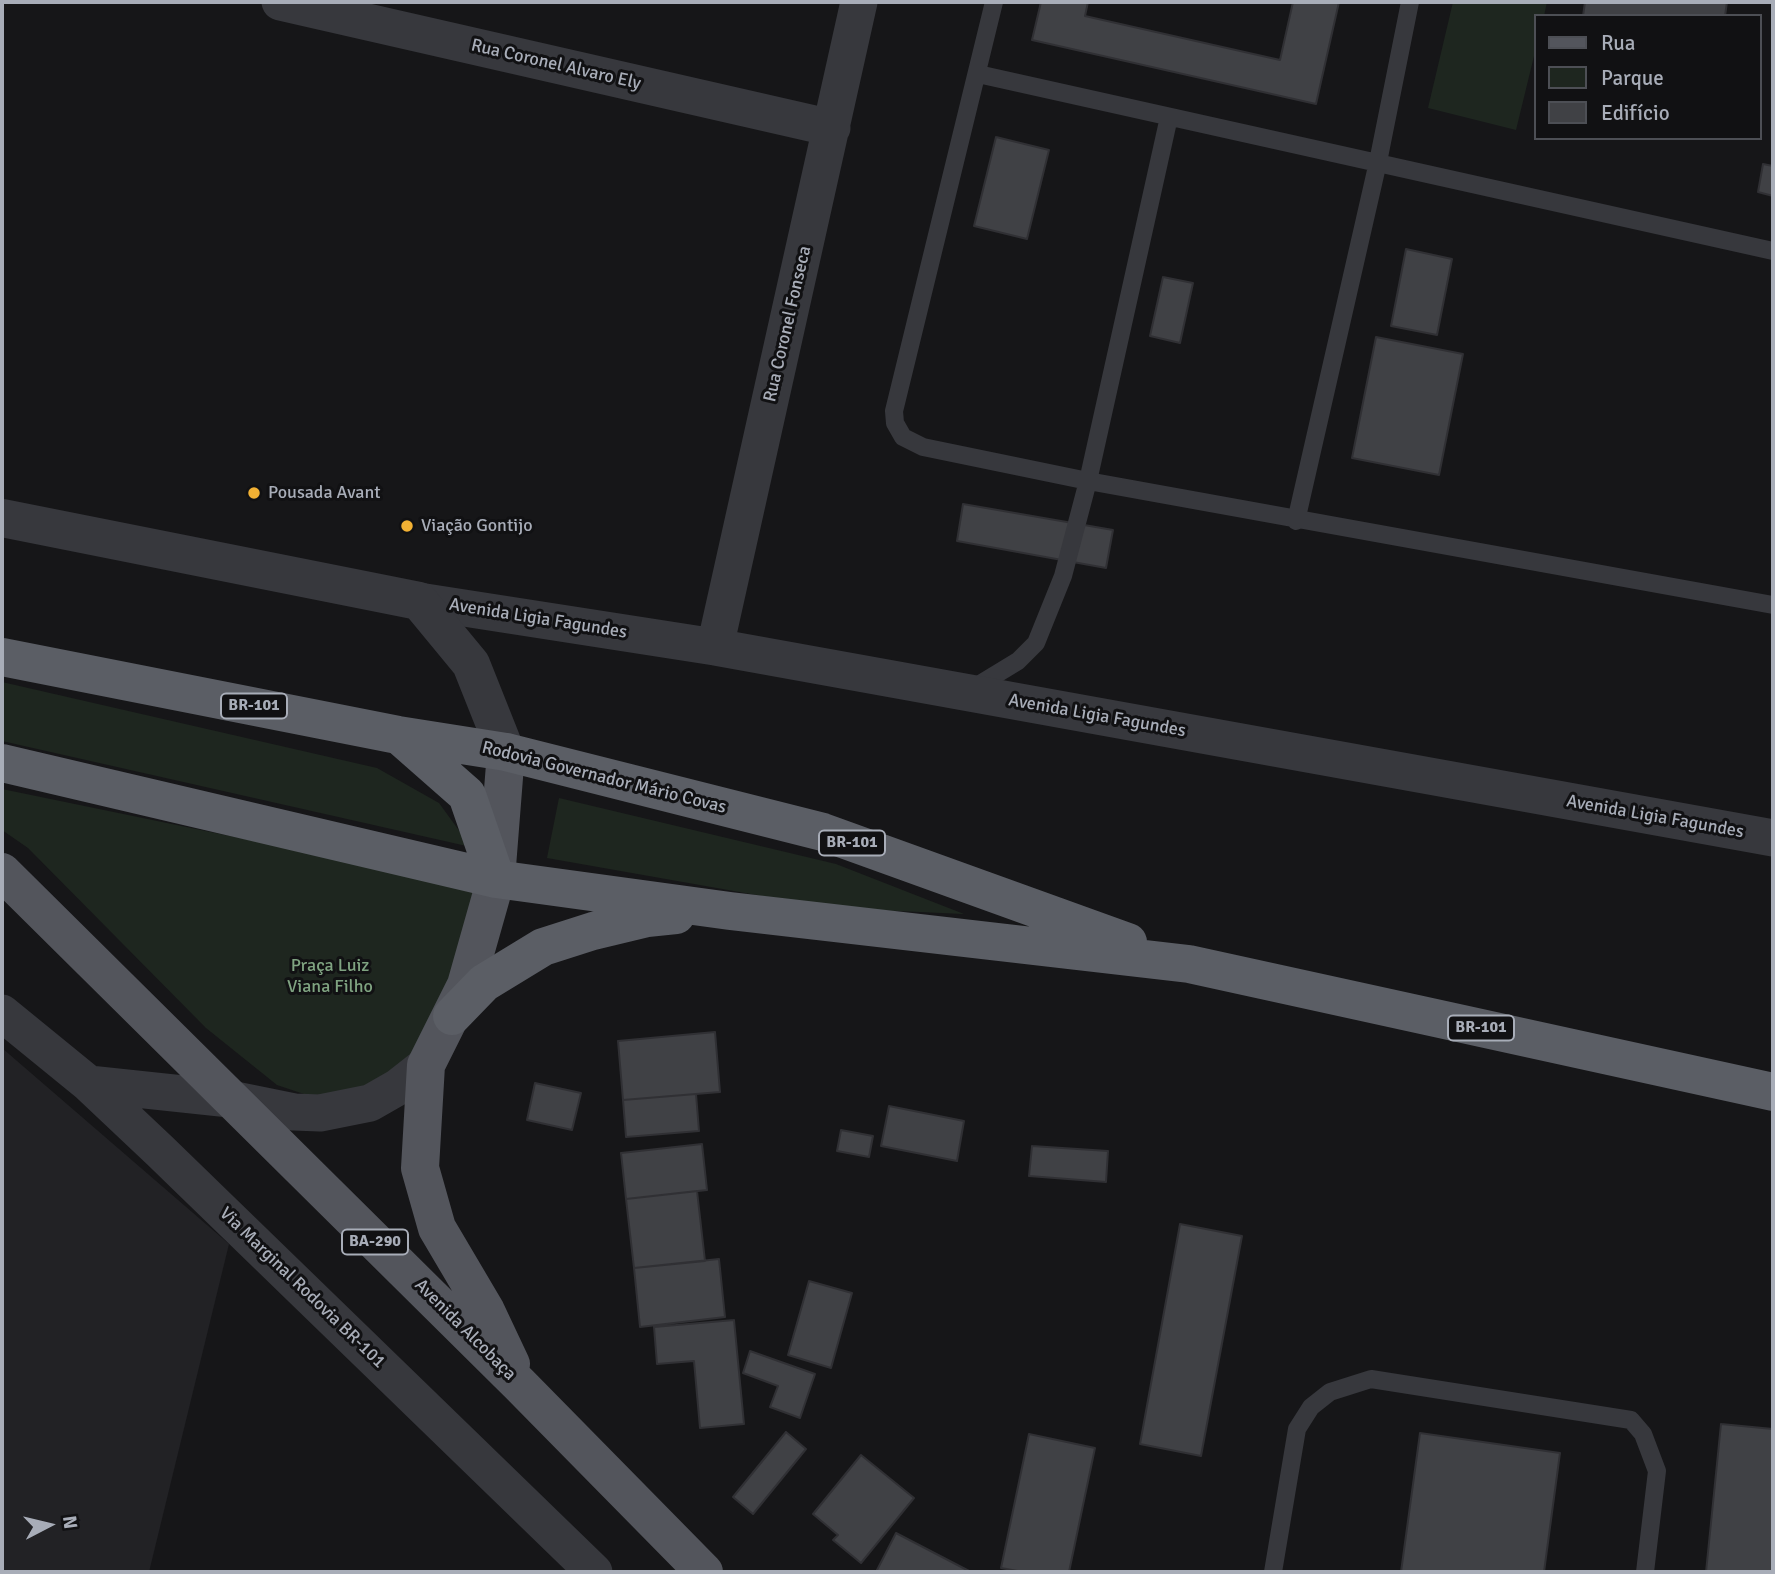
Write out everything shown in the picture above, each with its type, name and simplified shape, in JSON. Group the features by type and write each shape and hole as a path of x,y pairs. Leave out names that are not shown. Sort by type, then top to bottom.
{"highway":[{"name":"Rodovia Governador Mário Covas","path":"2,657 398,735 506,752 823,832 1189,964"},
{"path":"398,735 467,795 496,879"},
{"name":"Rodovia Governador Mário Covas","path":"2,763 496,879 730,911 1189,964 1773,1092"},
{"path":"452,1016 484,983 521,958 562,939 647,918 730,911"}],"main road":[{"path":"452,1016 466,985 496,879 506,752"},
{"path":"2,872 230,1099"},
{"name":"Avenida Alcobaça","path":"452,1016 426,1065 420,1123 420,1168 425,1195 437,1228 486,1311 520,1385"},
{"name":"Avenida Alcobaça","path":"230,1099 520,1385 704,1572"}],"street":[{"name":"Rua Coronel Alvaro Ely","path":"279,2 832,128"},
{"name":"Rua Coronel Fonseca","path":"715,647 859,2"},
{"path":"2,518 419,601 471,664 506,752"},
{"name":"Avenida Ligia Fagundes","path":"419,601 715,647 1773,838"},
{"name":"Via Marginal Rodovia BR-101","path":"2,1013 89,1084 594,1572"},
{"path":"89,1084 230,1099 294,1112 348,1109 379,1098 426,1065"}],"lane":[{"path":"994,2 894,411 895,423 904,437 923,447 1088,481 1296,521 1773,605"},
{"path":"1296,521 1378,162 1410,2"},
{"path":"978,74 1773,251"},
{"path":"966,692 997,675 1035,643 1063,576 1088,481 1169,117"},
{"path":"1273,1572 1297,1429 1311,1407 1329,1392 1371,1379 1631,1420 1643,1434 1657,1471 1646,1572"}],"shaded area":[{"path":"2,1048 229,1244 149,1572 2,1572"}],"green space":[{"path":"1453,2 1547,2 1544,14 1534,14 1534,56 1516,130 1428,108"},
{"path":"2,682 377,768 439,803 471,847 2,741"},
{"name":"Praça Luiz Viana Filho","path":"2,789 487,889 420,1062 328,1102 277,1085 206,1028 28,848 2,830"},
{"path":"559,798 836,864 964,914 830,908 547,858"}],"building":[{"path":"1041,2 1088,2 1085,16 1280,60 1293,2 1339,2 1316,104 1032,40"},
{"path":"1585,2 1727,2 1725,14 1583,14"},
{"path":"996,137 1049,150 1027,239 974,226"},
{"path":"1763,164 1773,166 1773,196 1758,192"},
{"path":"1406,249 1452,259 1437,335 1391,326"},
{"path":"1163,277 1193,283 1180,343 1150,336"},
{"path":"1376,337 1463,354 1439,475 1352,458"},
{"path":"963,504 1113,530 1106,568 957,541"},
{"path":"715,1032 720,1092 623,1100 618,1041"},
{"path":"535,1083 581,1093 572,1130 527,1120"},
{"path":"696,1094 699,1131 626,1137 623,1100"},
{"path":"889,1106 964,1121 957,1161 881,1146"},
{"path":"841,1130 873,1136 869,1157 837,1151"},
{"path":"702,1144 707,1190 626,1199 621,1153"},
{"path":"1032,1146 1108,1151 1106,1182 1029,1176"},
{"path":"697,1191 705,1261 634,1268 626,1199"},
{"path":"1180,1224 1242,1236 1201,1456 1140,1444"},
{"path":"719,1259 725,1317 640,1327 634,1268"},
{"path":"809,1281 852,1293 831,1368 788,1355"},
{"path":"734,1320 744,1424 700,1428 694,1361 657,1364 654,1327"},
{"path":"750,1351 815,1374 800,1418 770,1407 778,1386 743,1373"},
{"path":"1721,1424 1773,1429 1773,1572 1706,1572"},
{"path":"786,1432 806,1449 753,1514 733,1497"},
{"path":"1420,1433 1560,1453 1544,1572 1401,1572"},
{"path":"1029,1434 1095,1448 1069,1572 1023,1572 1001,1568"},
{"path":"861,1455 914,1498 861,1563 833,1540 838,1535 813,1514"},
{"path":"896,1533 971,1572 876,1572"}],"place":[{"name":"Pousada Avant","path":"254,493"},
{"name":"Viação Gontijo","path":"407,526"}]}
